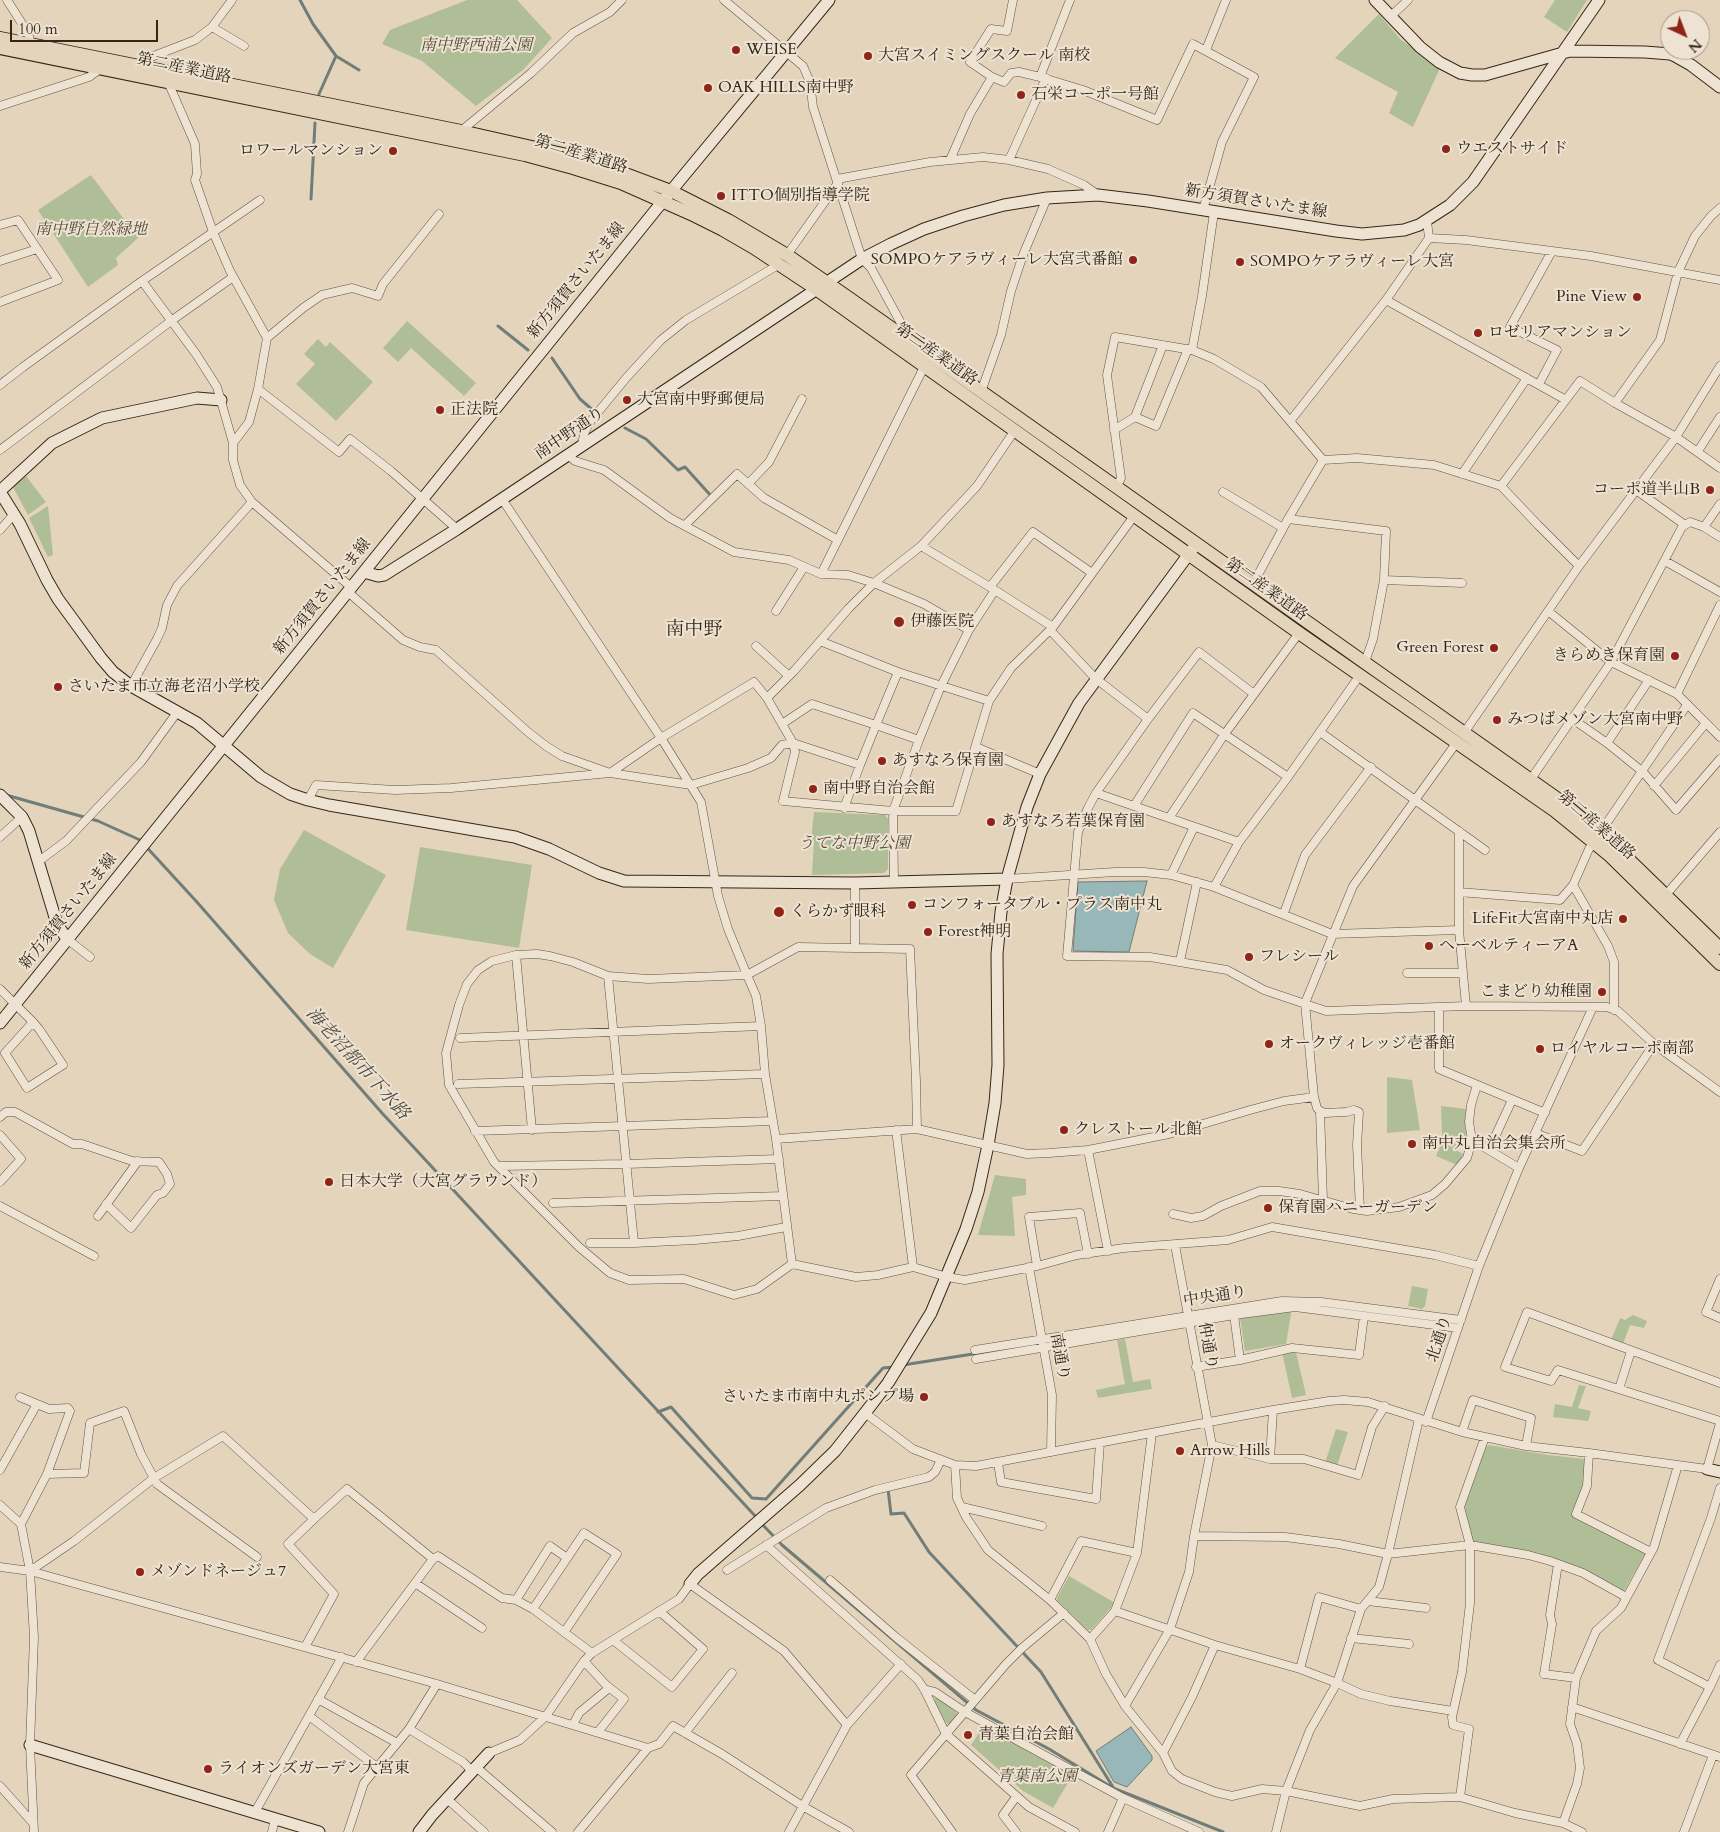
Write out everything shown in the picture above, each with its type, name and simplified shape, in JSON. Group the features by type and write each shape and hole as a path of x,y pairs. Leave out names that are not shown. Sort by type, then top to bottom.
{"main road":[{"name":"第二産業道路","path":"0,38 461,131 576,157 623,172 723,230 783,260 900,335 1116,488 1299,633 1360,675 1460,738 1531,779 1597,837 1662,900 1720,964"},
{"name":"第二産業道路","path":"0,48 525,155 667,196"},
{"name":"第二産業道路","path":"821,286 924,367 1134,516 1253,584 1365,662 1548,805 1597,837"},
{"name":"第二産業道路","path":"1662,900 1720,948"}],"street":[{"path":"7,0 28,33 31,44"},
{"path":"144,66 151,57 204,35 232,0"},
{"path":"461,131 531,73 573,33 610,12 622,0"},
{"path":"724,0 803,66 810,82 812,108 838,181 862,259 871,268 903,327 900,335"},
{"name":"新方須賀さいたま線","path":"0,1022 667,196 829,0"},
{"path":"1013,0 1007,31 991,29 970,62 992,78 1004,82 1011,72 1043,77 1083,90 1158,120 1193,44 1254,77 1222,142 1209,211 1202,296 1190,349 1156,426 1135,417"},
{"path":"1008,160 1043,77 1070,0"},
{"path":"1375,0 1420,47 1439,62 1460,73 1485,75 1570,51 1645,52 1670,54 1691,65 1720,87"},
{"path":"1390,17 1408,0"},
{"name":"新方須賀さいたま線","path":"821,286 862,259 907,236 1004,204 1047,198 1098,196 1148,200 1336,232 1362,234 1404,230 1427,221 1450,205 1472,182 1599,0"},
{"path":"1206,50 1223,1"},
{"path":"212,27 244,46"},
{"path":"0,106 89,77 100,69"},
{"path":"950,160 970,114 992,78"},
{"path":"168,82 195,144 197,174 195,180 213,232 234,277 267,338 258,389 249,422 232,443"},
{"path":"582,445 589,423 661,340 686,320 783,260 838,181 950,160 983,157 1008,160 1048,169 1084,185 1098,196"},
{"path":"981,392 1001,335 1011,291 1023,255 1047,198"},
{"path":"0,385 142,281 260,200"},
{"path":"1615,403 1660,340 1678,272 1695,236 1720,208"},
{"path":"267,338 322,295 352,288 378,296 383,284 439,214"},
{"path":"0,225 18,220 58,280 0,302"},
{"path":"1291,420 1386,300 1429,238 1427,221"},
{"path":"1429,238 1466,240 1552,251 1720,280"},
{"path":"0,261 37,249"},
{"path":"1539,384 1557,350 1510,327 1552,251"},
{"path":"0,450 171,321 234,277"},
{"path":"142,281 196,354 217,387 232,443 233,460 240,485 252,502 404,640 420,647 436,650 546,746 562,756 610,773 691,785 748,768 772,758 782,745 793,742 860,764"},
{"name":"南中野通り","path":"364,572 378,576 384,575 457,529 821,286"},
{"path":"1386,300 1566,400"},
{"path":"1116,488 1121,478 1107,375 1115,338 1190,349 1214,359 1261,387 1291,420 1323,460"},
{"path":"1114,430 1135,417 1163,345"},
{"path":"1360,1210 1356,1145 1359,1112 1354,1110 1325,1113 1317,1108 1314,1097 1305,1003 1332,934 1353,886 1460,738 1579,566 1676,437 1720,366"},
{"path":"821,574 924,367"},
{"path":"1462,474 1527,378"},
{"path":"1501,486 1580,381 1676,437 1720,468"},
{"path":"258,389 339,452 350,439 457,529"},
{"path":"221,400 197,398 102,418 52,443 0,492 14,514 58,599 113,672 130,686 197,722 275,786 308,800 515,837 549,848 599,874 624,881 855,883 1007,879 1124,872 1171,875 1214,887 1284,913 1332,934 1460,930"},
{"path":"748,484 768,462 802,399"},
{"path":"1698,451 1720,417"},
{"path":"767,698 849,608 874,583 920,546 976,486 1015,430"},
{"path":"568,455 575,460 604,470 670,518 734,552 788,560 821,574 848,576 874,583 924,604 969,630"},
{"path":"1323,460 1357,458 1434,465 1501,486 1579,566"},
{"path":"1253,584 1323,460"},
{"path":"685,525 737,474 764,498 838,540"},
{"path":"1636,490 1686,525"},
{"path":"1223,492 1283,528"},
{"path":"502,499 661,738 701,802 715,882 728,929 756,996 792,1264"},
{"path":"130,686 157,639 162,628 166,605 177,586 252,502"},
{"path":"1704,528 1720,504"},
{"path":"0,530 14,514"},
{"path":"308,800 316,785 395,790 451,788 610,773 661,738 754,682 767,698 793,742 795,752 783,801 894,811 956,811 989,701 1011,668 1052,629 1134,516"},
{"path":"1288,519 1386,531 1384,580 1373,638 1365,662"},
{"path":"1531,779 1611,662 1682,527 1690,522 1720,537"},
{"path":"894,882 894,811 918,740 941,686 969,630 993,589 1033,532 1092,573"},
{"path":"920,546 993,589 1052,629 1095,678 1148,719"},
{"path":"419,1832 446,1798 488,1753 520,1740 546,1716 584,1661 613,1640 679,1599 698,1574 800,1485 834,1451 865,1414 906,1355 947,1277 978,1192 996,1103 998,1065 997,954 1007,879 1027,807 1040,774 1066,725 1095,678 1192,549"},
{"path":"1665,560 1720,592"},
{"path":"776,610 804,567"},
{"path":"1384,580 1462,583"},
{"path":"1677,694 1717,617 1720,605"},
{"path":"1548,611 1611,662 1677,694 1720,737"},
{"path":"1169,818 1224,735 1299,633"},
{"path":"820,640 898,672 989,701"},
{"path":"756,646 789,676"},
{"path":"1254,694 1199,652 1148,719 1096,793 1078,832 1067,956 1150,957 1227,970 1264,990 1326,1011 1466,1006 1607,1008 1620,1013 1654,1044 1720,1092"},
{"path":"844,808 898,672"},
{"path":"1214,887 1239,842 1288,777 1360,675"},
{"path":"1607,743 1649,680"},
{"path":"782,724 812,704 918,740"},
{"path":"1459,892 1560,900 1573,885 1597,837 1687,705"},
{"path":"39,861 66,841 141,762 178,711"},
{"path":"1134,806 1193,713 1288,777"},
{"path":"1571,718 1607,743 1642,772 1676,810 1720,759"},
{"path":"1654,786 1706,723"},
{"path":"1320,732 1485,850"},
{"path":"976,747 1040,774"},
{"path":"1284,913 1305,855 1371,767"},
{"path":"1096,793 1239,842"},
{"path":"0,795 22,817 29,831 57,924 67,939 90,957"},
{"path":"0,837 22,817"},
{"path":"1171,875 1194,827"},
{"path":"1459,831 1460,930 1466,1006"},
{"path":"1662,900 1720,832"},
{"path":"1180,961 1197,882"},
{"path":"855,883 855,947"},
{"path":"1573,885 1608,946 1614,962 1614,1010"},
{"path":"917,1129 910,949 798,947 747,975 648,979 608,976 573,962 550,956 537,954 516,955 492,961 478,970 465,991 446,1052 449,1085 494,1162 579,1247 610,1273 629,1280 684,1279 734,1295 757,1289 792,1264 856,1277 878,1275 912,1267 965,1282 1088,1254 1228,1240 1272,1227 1435,1255 1479,1266"},
{"path":"516,955 532,1130"},
{"path":"1407,973 1463,972"},
{"path":"608,976 634,1243"},
{"path":"0,989 33,1022 39,1029 63,1065 27,1088 6,1053 33,1022"},
{"path":"1439,1007 1439,1069 1545,1113"},
{"name":"北通り","path":"1361,1609 1379,1587 1423,1420 1479,1266 1519,1168 1593,1007"},
{"path":"460,1038 761,1026"},
{"path":"1535,1133 1582,1151 1654,1044"},
{"path":"458,1084 765,1074"},
{"path":"1173,1214 1191,1218 1203,1216 1221,1206 1260,1190 1286,1192 1368,1211 1399,1208 1432,1195 1459,1169 1466,1158 1472,1140 1468,1122 1477,1085"},
{"path":"776,1138 917,1129 1027,1154 1088,1150 1169,1134 1284,1101 1314,1097"},
{"path":"1489,1150 1512,1100"},
{"path":"1320,1111 1323,1200"},
{"path":"0,1117 6,1112 15,1112 73,1144 82,1144 132,1161 159,1162 170,1184 163,1193 157,1194 131,1228 106,1204"},
{"path":"475,1131 773,1121"},
{"path":"896,1130 912,1267"},
{"path":"0,1134 20,1159 0,1182"},
{"path":"1472,1140 1519,1168"},
{"path":"1088,1150 1108,1251"},
{"path":"499,1166 779,1159"},
{"path":"98,1216 138,1161"},
{"path":"553,1203 783,1196"},
{"path":"0,1206 94,1256"},
{"name":"南通り","path":"1051,1452 1052,1395 1043,1348 1029,1217 1080,1213 1088,1254"},
{"path":"590,1243 695,1240 738,1236 786,1227"},
{"name":"仲通り","path":"1175,1245 1206,1423 1212,1445"},
{"path":"1720,1279 1706,1312 1720,1318"},
{"name":"中央通り","path":"976,1359 1043,1348 1282,1301 1300,1300 1459,1324"},
{"name":"中央通り","path":"975,1350 1188,1319 1295,1307 1364,1316 1459,1324"},
{"path":"1707,1469 1720,1422 1619,1388 1558,1370 1552,1381 1505,1368 1528,1312 1720,1383"},
{"path":"1234,1315 1240,1360"},
{"path":"1196,1367 1240,1360 1292,1348 1358,1355 1364,1316"},
{"path":"1619,1388 1631,1351"},
{"path":"20,1397 49,1409 68,1408 70,1411 47,1474 21,1524"},
{"path":"865,1414 913,1449 955,1465 976,1466 1273,1410 1329,1400 1344,1400 1385,1406 1462,1432 1526,1446 1720,1472"},
{"path":"1462,1432 1473,1400 1531,1418 1526,1446"},
{"path":"0,1470 37,1404"},
{"path":"1125,1706 1170,1629 1189,1572 1212,1445 1270,1459 1304,1460 1358,1475 1372,1427 1385,1406"},
{"path":"1270,1459 1273,1410"},
{"path":"47,1474 84,1474 90,1423 124,1411 141,1454 157,1484 257,1557"},
{"path":"1090,1640 1116,1611 1137,1553 1152,1433"},
{"path":"30,1570 74,1541 154,1478 223,1436 314,1519"},
{"path":"1460,1797 1469,1730 1453,1724 1452,1717 1462,1672 1470,1603 1470,1545 1460,1507 1485,1437"},
{"path":"998,1463 1001,1482 1096,1499 1100,1443"},
{"path":"1589,1453 1587,1486 1576,1514 1651,1552"},
{"path":"727,1570 826,1508 874,1490 929,1477 935,1472 941,1460"},
{"path":"955,1465 957,1498 988,1550 1050,1600 1090,1640 1106,1674 1125,1706 1162,1753 1172,1771 1182,1779 1215,1792 1232,1796 1262,1789 1286,1791 1360,1806 1393,1799 1460,1797 1515,1813 1563,1823 1582,1832"},
{"path":"1563,1823 1580,1768 1577,1744 1570,1724 1576,1678 1596,1631 1621,1608 1654,1547 1678,1465"},
{"path":"1720,1488 1711,1518 1658,1660 1710,1685 1720,1687"},
{"path":"305,1647 334,1594 288,1544 348,1489 433,1559"},
{"path":"0,1505 21,1524 30,1570 34,1637 30,1745 34,1832"},
{"path":"962,1507 1042,1526"},
{"path":"533,1609 584,1533 617,1554 565,1631"},
{"path":"1194,1536 1285,1537 1339,1544 1388,1554 1470,1545 1528,1555 1558,1564 1583,1573 1626,1597"},
{"path":"1050,1600 1082,1541 1137,1553"},
{"path":"766,1545 897,1638 970,1706"},
{"path":"516,1600 550,1546 567,1558"},
{"path":"356,1662 433,1559 438,1556 502,1598 516,1600 533,1609 565,1631 592,1654"},
{"path":"1558,1564 1550,1615 1552,1624 1544,1674 1576,1678"},
{"path":"0,1567 30,1570 342,1657 573,1724 648,1748"},
{"path":"415,1583 482,1628"},
{"path":"690,1584 784,1651 847,1726"},
{"path":"825,1586 924,1689 946,1734 1029,1807 1075,1832"},
{"path":"1276,1832 1286,1791 1310,1730 1337,1683 1361,1609 1320,1597 1300,1669"},
{"path":"1368,1601 1426,1608"},
{"path":"613,1640 672,1687 703,1649 659,1611"},
{"path":"1116,1611 1215,1645 1300,1669 1361,1694 1390,1701 1453,1711"},
{"path":"952,1832 911,1775 1022,1648 1064,1613"},
{"path":"1351,1638 1409,1644"},
{"path":"1162,1753 1192,1697 1215,1645"},
{"path":"255,1812 342,1657"},
{"path":"584,1661 609,1688 624,1700 598,1732"},
{"path":"789,1832 847,1726 901,1664"},
{"path":"1680,1744 1720,1665"},
{"path":"685,1733 732,1673"},
{"path":"348,1832 364,1783 409,1729 437,1684"},
{"path":"573,1724 579,1713 609,1688"},
{"path":"924,1689 970,1706 1123,1798 1199,1832"},
{"path":"318,1700 398,1743"},
{"path":"1572,1707 1717,1756 1684,1832"},
{"path":"309,1716 377,1767"},
{"path":"578,1832 648,1748 659,1744 673,1726 722,1754 804,1807 849,1832"},
{"path":"409,1729 474,1769 552,1832"},
{"path":"30,1745 319,1832"},
{"path":"0,1786 33,1823"},
{"path":"1016,1797 1003,1815 1016,1832"},
{"path":"446,1798 484,1832"},
{"path":"1108,1832 1123,1798"},
{"path":"272,1832 275,1819"}],"green space":[{"name":"南中野西浦公園","path":"467,0 517,0 552,38 524,69 476,106 422,61 382,44 390,30"},
{"path":"1555,0 1587,0 1567,32 1544,17"},
{"path":"1379,14 1400,39 1440,68 1413,127 1389,113 1398,92 1335,58"},
{"name":"南中野自然緑地","path":"91,175 138,238 116,258 118,265 88,287 38,210"},
{"path":"407,321 476,383 464,396 411,348 398,362 383,348"},
{"path":"318,339 326,347 330,342 373,382 336,421 296,384 315,364 304,354"},
{"path":"26,476 46,502 28,515 13,487"},
{"path":"48,506 53,555 48,557 29,518"},
{"name":"うてな中野公園","path":"814,812 885,815 888,819 888,869 884,873 812,875 814,840 811,840"},
{"path":"304,830 386,875 333,968 310,954 288,933 274,900 280,869"},
{"path":"420,847 532,865 519,948 406,930"},
{"path":"1387,1077 1412,1080 1420,1130 1387,1133"},
{"path":"1441,1106 1466,1109 1467,1141 1442,1135"},
{"path":"1443,1140 1457,1144 1456,1150 1463,1154 1457,1165 1436,1156"},
{"path":"995,1175 1026,1179 1026,1195 1012,1197 1015,1236 978,1235"},
{"path":"1412,1286 1428,1289 1425,1306 1422,1309 1408,1306"},
{"path":"1292,1308 1286,1344 1245,1351 1240,1317"},
{"path":"1633,1315 1647,1321 1644,1328 1630,1325 1623,1344 1611,1340 1620,1318 1625,1320"},
{"path":"1125,1339 1133,1382 1150,1379 1152,1389 1098,1398 1096,1390 1125,1384 1117,1340"},
{"path":"1295,1348 1306,1395 1292,1398 1282,1352"},
{"path":"1579,1385 1586,1386 1578,1408 1591,1411 1588,1421 1553,1417 1555,1404 1572,1407"},
{"path":"1336,1429 1348,1432 1337,1466 1325,1463"},
{"path":"1489,1445 1585,1459 1584,1485 1572,1514 1577,1519 1646,1552 1624,1591 1564,1562 1538,1553 1473,1544 1464,1509 1485,1448"},
{"path":"1069,1576 1115,1603 1091,1630 1088,1630 1058,1601 1057,1598"},
{"path":"938,1696 957,1713 958,1717 950,1725 946,1723 934,1700"},
{"name":"青葉南公園","path":"984,1726 1072,1776 1053,1808 1023,1791 971,1745"}],"water":[{"path":"1147,881 1129,952 1073,951 1078,882"},
{"path":"1131,1727 1152,1756 1152,1760 1127,1787 1114,1782 1096,1751"}],"waterway":[{"path":"300,0 313,24 336,56 319,94"},
{"path":"336,56 359,70"},
{"path":"311,199 315,123"},
{"path":"498,326 528,350"},
{"path":"552,358 580,399 595,412"},
{"path":"625,428 646,439 678,470 685,467 712,497"},
{"name":"海老沼都市下水路","path":"6,795 98,821 140,840 382,1113 757,1518"},
{"path":"1313,1305 1457,1324"},
{"path":"903,1365 1087,1336"},
{"path":"658,1412 671,1407 752,1498 766,1499 883,1368 894,1367"},
{"path":"888,1489 891,1514 904,1513 929,1552 1041,1672 1113,1787"},
{"path":"761,1523 782,1545 976,1710 1049,1749 1113,1788 1223,1832"}],"place":[{"name":"WEISE","path":"736,50"},
{"name":"大宮スイミングスクール 南校","path":"868,56"},
{"name":"OAK HILLS南中野","path":"708,88"},
{"name":"石栄コーポ一号館","path":"1021,95"},
{"name":"ウエストサイド","path":"1446,149"},
{"name":"ロワールマンション","path":"393,151"},
{"name":"ITTO個別指導学院","path":"721,196"},
{"name":"SOMPOケアラヴィーレ大宮弐番館","path":"1133,260"},
{"name":"SOMPOケアラヴィーレ大宮","path":"1240,262"},
{"name":"Pine View","path":"1637,297"},
{"name":"ロゼリアマンション","path":"1478,333"},
{"name":"大宮南中野郵便局","path":"627,400"},
{"name":"正法院","path":"440,410"},
{"name":"コーポ道半山B","path":"1710,490"},
{"name":"伊藤医院","path":"899,622"},
{"name":"Green Forest","path":"1494,648"},
{"name":"きらめき保育園","path":"1675,656"},
{"name":"さいたま市立海老沼小学校","path":"58,687"},
{"name":"みつばメゾン大宮南中野","path":"1497,720"},
{"name":"あすなろ保育園","path":"882,761"},
{"name":"南中野自治会館","path":"813,789"},
{"name":"あすなろ若葉保育園","path":"991,822"},
{"name":"コンフォータブル・プラス南中丸","path":"912,905"},
{"name":"くらかず眼科","path":"779,912"},
{"name":"LifeFit大宮南中丸店","path":"1623,919"},
{"name":"Forest神明","path":"928,932"},
{"name":"ヘーベルティーアA","path":"1429,946"},
{"name":"フレシール","path":"1249,957"},
{"name":"こまどり幼稚園","path":"1602,992"},
{"name":"オークヴィレッジ壱番館","path":"1269,1044"},
{"name":"ロイヤルコーポ南部","path":"1540,1049"},
{"name":"クレストール北館","path":"1064,1130"},
{"name":"南中丸自治会集会所","path":"1412,1144"},
{"name":"日本大学（大宮グラウンド）","path":"329,1182"},
{"name":"保育園ハニーガーデン","path":"1268,1208"},
{"name":"さいたま市南中丸ポンプ場","path":"924,1397"},
{"name":"Arrow Hills","path":"1180,1451"},
{"name":"メゾンドネージュ7","path":"140,1572"},
{"name":"青葉自治会館","path":"968,1735"},
{"name":"ライオンズガーデン大宮東","path":"208,1769"}],"district":[{"name":"南中野","path":"694,631"}]}
